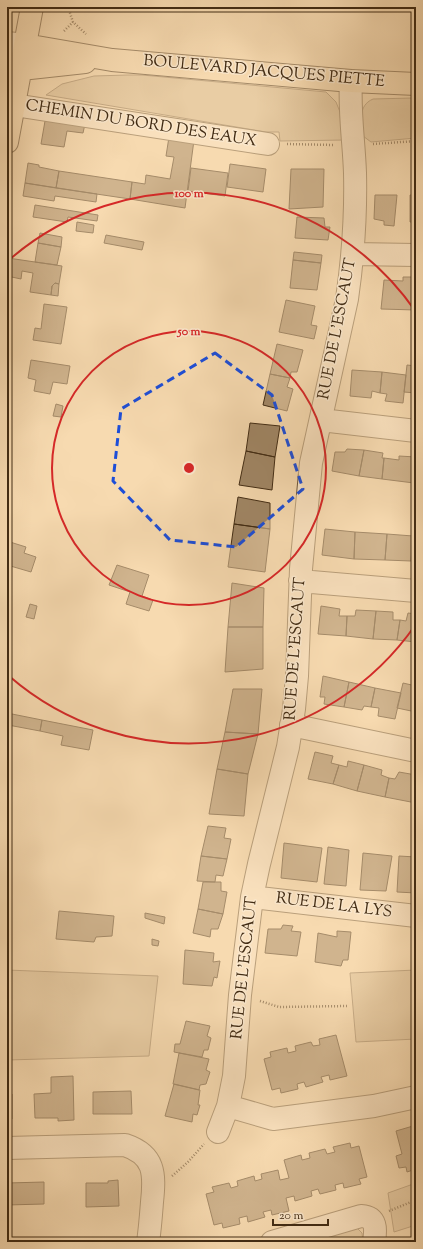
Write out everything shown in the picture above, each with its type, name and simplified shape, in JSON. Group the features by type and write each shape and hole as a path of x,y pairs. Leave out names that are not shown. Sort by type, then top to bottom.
{"main road":[{"path":"7,142 14,105 16,44 32,7"},
{"name":"BOULEVARD JACQUES PIETTE","path":"16,44 112,60 351,81 416,84"},
{"name":"BOULEVARD JACQUES PIETTE","path":"14,69 112,60"}],"street":[{"name":"RUE DE L'ESCAUT","path":"218,1132 228,1106 234,1076 240,995 252,897 288,747 297,676 300,581 311,463 315,439 321,420 347,299 353,254 355,173 350,118 351,81"},
{"name":"CHEMIN DU BORD DES EAUX","path":"14,105 268,144"},
{"path":"353,254 416,255"},
{"path":"321,420 416,431"},
{"path":"300,581 416,591"},
{"path":"291,725 416,751"},
{"name":"RUE DE LA LYS","path":"252,897 416,916"},
{"path":"228,1106 273,1120 374,1106 416,1097"},
{"path":"7,1148 124,1145 138,1151 147,1159 153,1170 154,1183 148,1242"},
{"path":"272,1242 369,1226"}],"path":[{"path":"62,33 73,22 68,7"},
{"path":"240,995 278,1007 347,1006"},
{"path":"154,1183 168,1179 218,1132"},
{"path":"369,1226 392,1208 416,1200"}],"highlighted area":[{"path":"215,353 272,395 303,489 236,547 170,540 113,481 121,409"}],"shaded area":[{"path":"142,75 326,92 336,102 342,117 345,140 280,141 279,132 266,132 46,95 62,84 94,76"},
{"path":"412,98 412,104 416,104 416,138 371,142 363,136 362,115 368,102 373,99"},
{"path":"7,970 158,976 149,1056 7,1060"},
{"path":"416,970 416,1039 356,1042 350,973"},
{"path":"416,1183 416,1225 394,1232 388,1193"},
{"path":"357,1228 362,1233 363,1242 307,1242"}],"building":[{"path":"45,121 85,124 83,133 67,131 64,147 41,144"},
{"path":"169,137 194,140 185,208 130,199 132,182 145,184 146,175 170,179 174,157 166,156"},
{"path":"28,163 59,171 56,188 25,183"},
{"path":"230,164 266,169 263,192 227,187"},
{"path":"191,168 228,173 225,196 188,191"},
{"path":"291,169 324,169 323,207 289,209"},
{"path":"59,171 132,182 130,199 56,188"},
{"path":"25,183 97,194 96,202 55,196 54,201 23,196"},
{"path":"375,195 397,195 394,226 384,225 384,221 374,219"},
{"path":"410,195 416,195 416,222 410,222"},
{"path":"35,205 98,215 97,221 68,217 67,222 33,217"},
{"path":"297,217 324,218 325,227 330,227 328,240 295,238"},
{"path":"77,222 94,225 93,233 76,231"},
{"path":"40,233 62,237 61,247 38,243"},
{"path":"106,235 144,242 142,250 104,243"},
{"path":"38,243 61,247 57,265 35,262"},
{"path":"294,252 322,255 321,263 293,260"},
{"path":"8,258 62,266 59,284 55,283 52,286 51,295 30,292 33,273 22,271 21,279 7,276"},
{"path":"293,260 321,263 317,290 290,288"},
{"path":"403,277 416,277 416,310 381,309 384,280 403,281"},
{"path":"55,283 59,284 58,296 51,295 52,286"},
{"path":"286,300 315,306 311,325 317,326 314,339 279,332"},
{"path":"44,304 67,307 61,344 33,340 35,328 41,329"},
{"path":"277,344 303,350 297,372 291,372 290,378 270,374"},
{"path":"31,360 70,366 67,384 53,382 50,394 34,391 36,380 28,378"},
{"path":"407,365 416,366 416,393 404,392"},
{"path":"352,370 382,372 380,393 372,391 371,398 350,396"},
{"path":"382,372 406,375 403,403 385,401 387,394 380,393"},
{"path":"270,374 290,378 287,387 293,389 287,411 263,405"},
{"path":"56,404 63,406 61,417 53,416"},
{"path":"250,423 280,426 275,457 246,451"},
{"path":"7,441 11,442 9,452 7,452"},
{"path":"347,449 364,450 359,476 332,471 335,452 345,452"},
{"path":"364,450 383,453 382,479 359,476"},
{"path":"246,451 275,457 272,490 239,485"},
{"path":"399,456 416,457 414,483 382,479 384,458 399,460"},
{"path":"416,461 416,483 414,483"},
{"path":"7,486 11,487 7,498"},
{"path":"238,497 270,503 270,529 234,524"},
{"path":"414,522 416,522 416,554 412,554"},
{"path":"234,524 270,529 265,572 228,567"},
{"path":"325,529 355,532 354,559 322,555"},
{"path":"355,532 387,534 385,560 354,559"},
{"path":"387,534 413,536 411,561 385,560"},
{"path":"10,542 26,547 24,553 36,557 31,572 7,565 7,551"},
{"path":"117,565 149,575 142,596 153,600 149,611 126,604 130,592 109,585"},
{"path":"232,583 264,588 263,627 228,627"},
{"path":"30,604 37,606 34,619 26,617"},
{"path":"321,606 340,609 339,616 347,616 346,636 318,634"},
{"path":"356,610 376,611 373,639 346,636 347,616 355,616"},
{"path":"376,611 393,612 393,620 400,620 397,640 373,639"},
{"path":"408,613 416,614 416,642 397,640 400,620 406,621"},
{"path":"228,627 263,627 263,669 225,672"},
{"path":"323,676 349,682 344,707 324,704 325,697 320,697"},
{"path":"349,682 375,688 371,707 364,706 362,710 344,707"},
{"path":"403,683 416,686 416,712 397,708"},
{"path":"375,688 401,693 395,719 378,716 379,708 371,707"},
{"path":"233,689 262,689 258,734 225,732"},
{"path":"7,713 42,720 40,731 8,725 7,732"},
{"path":"42,720 93,730 89,750 61,745 63,736 40,731"},
{"path":"225,732 258,734 248,774 217,769"},
{"path":"315,752 333,756 331,763 339,765 333,784 308,779"},
{"path":"348,761 364,765 357,791 333,784 339,765 347,767"},
{"path":"364,765 382,770 381,775 389,778 385,797 357,791"},
{"path":"217,769 248,774 244,816 209,814"},
{"path":"399,772 416,775 416,803 385,797 389,778 395,779"},
{"path":"208,826 226,828 224,838 231,839 227,859 201,856"},
{"path":"284,843 322,848 317,882 281,878"},
{"path":"328,847 349,850 346,886 324,884"},
{"path":"363,853 392,856 386,891 360,890"},
{"path":"201,856 227,859 223,876 216,875 215,882 197,881"},
{"path":"399,856 416,857 416,893 397,892"},
{"path":"203,882 221,882 221,891 227,892 223,914 198,909"},
{"path":"198,909 223,914 218,929 211,929 210,937 193,933"},
{"path":"59,911 114,916 112,936 96,937 94,942 56,939"},
{"path":"145,913 165,917 164,924 145,918"},
{"path":"283,925 293,926 291,931 301,932 297,956 265,953 268,929 281,929"},
{"path":"337,931 351,932 348,960 343,960 341,966 315,962 318,933 337,937"},
{"path":"152,939 159,941 158,946 152,945"},
{"path":"185,950 214,953 213,962 220,961 217,978 214,977 212,986 183,984"},
{"path":"186,1021 210,1026 207,1036 211,1038 208,1050 204,1050 202,1057 174,1052 175,1044 180,1044"},
{"path":"336,1035 347,1076 330,1080 329,1075 321,1077 323,1082 306,1087 304,1082 297,1084 298,1089 281,1093 280,1088 272,1090 264,1059 271,1057 270,1052 287,1048 288,1053 296,1051 295,1046 311,1042 313,1046 320,1045 319,1039"},
{"path":"179,1053 209,1059 206,1070 210,1072 206,1084 200,1085 199,1090 173,1084"},
{"path":"73,1076 74,1120 58,1121 58,1118 35,1118 34,1094 51,1093 51,1077"},
{"path":"174,1084 200,1090 198,1105 200,1105 197,1115 193,1114 192,1122 165,1116"},
{"path":"131,1091 132,1114 93,1114 93,1092"},
{"path":"7,1094 12,1094 12,1119 7,1119"},
{"path":"413,1126 414,1131 416,1131 416,1169 407,1172 406,1167 399,1168 396,1156 402,1154 396,1131"},
{"path":"350,1143 351,1148 359,1146 367,1177 359,1179 361,1184 344,1188 343,1183 335,1185 336,1190 320,1194 318,1189 311,1191 312,1196 295,1201 294,1196 286,1198 289,1211 272,1215 271,1210 263,1212 265,1217 248,1222 247,1216 239,1218 240,1224 223,1228 222,1223 214,1225 206,1194 214,1192 212,1187 229,1183 231,1188 238,1186 237,1181 254,1176 255,1181 262,1179 261,1174 278,1170 280,1180 289,1178 284,1160 301,1155 302,1160 310,1158 309,1153 325,1149 327,1154 335,1152 333,1147"},
{"path":"118,1180 119,1206 86,1207 86,1183 108,1183 108,1181"},
{"path":"44,1182 44,1204 7,1205 7,1183"}]}
